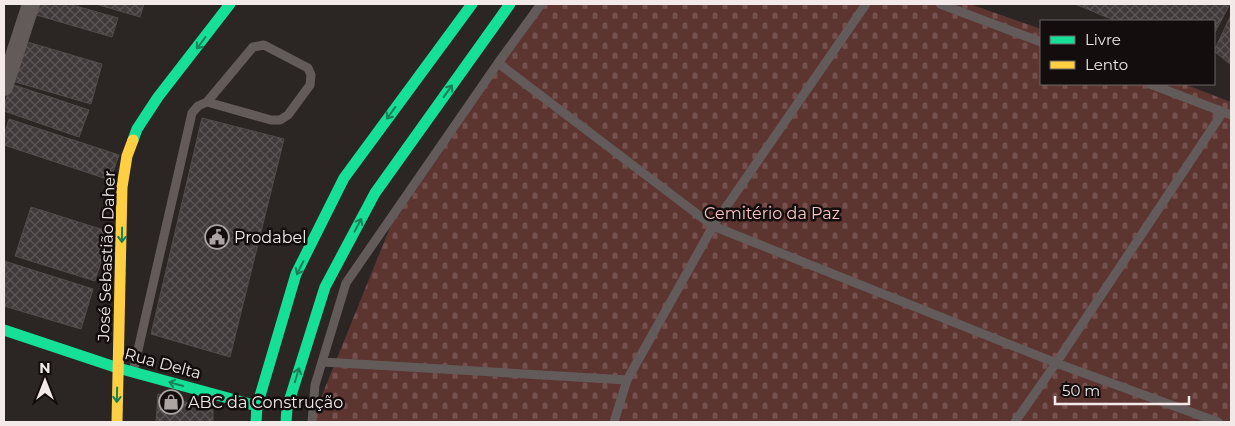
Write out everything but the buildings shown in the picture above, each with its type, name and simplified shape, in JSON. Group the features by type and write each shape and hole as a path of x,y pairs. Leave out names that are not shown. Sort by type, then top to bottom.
{"main road":[{"name":"José Sebastião Daher","path":"117,422 122,187 127,156 137,129 158,97 202,43 230,4"},
{"path":"256,422 257,406 296,274 344,178 472,4"},
{"path":"286,422 287,408 329,278 375,193 510,4"},
{"name":"Rua Delta","path":"4,330 118,368 257,406"}],"street":[{"path":"4,87 31,4"}],"lane":[{"path":"312,422 315,385 346,283 541,4"},
{"path":"614,422 627,380 713,226 866,4"},
{"path":"940,4 1040,42"},
{"path":"133,372 192,113 198,106 207,102 253,48 259,45 264,45 308,68 312,75 310,85 288,115 280,120 271,120 207,102"},
{"path":"498,63 713,226 1056,363 1218,422"},
{"path":"1015,422 1227,113 1153,85"},
{"path":"323,362 627,380"}],"green space":[{"name":"Cemitério da Paz","path":"535,4 970,4 1040,29 1040,85 1187,85 1231,102 1231,422 313,422 314,415 395,215"}],"traffic: fast":[{"path":"133,140 137,129 158,97 230,4"},
{"path":"256,422 257,406 296,274 344,178 472,4"},
{"path":"286,422 287,408 325,287 375,193 510,4"},
{"path":"4,330 118,368 257,406"}],"traffic: slow":[{"path":"117,422 122,187 127,156 133,140"}],"place":[{"name":"Prodabel","path":"217,237"},
{"name":"ABC da Construção","path":"171,402"}]}
